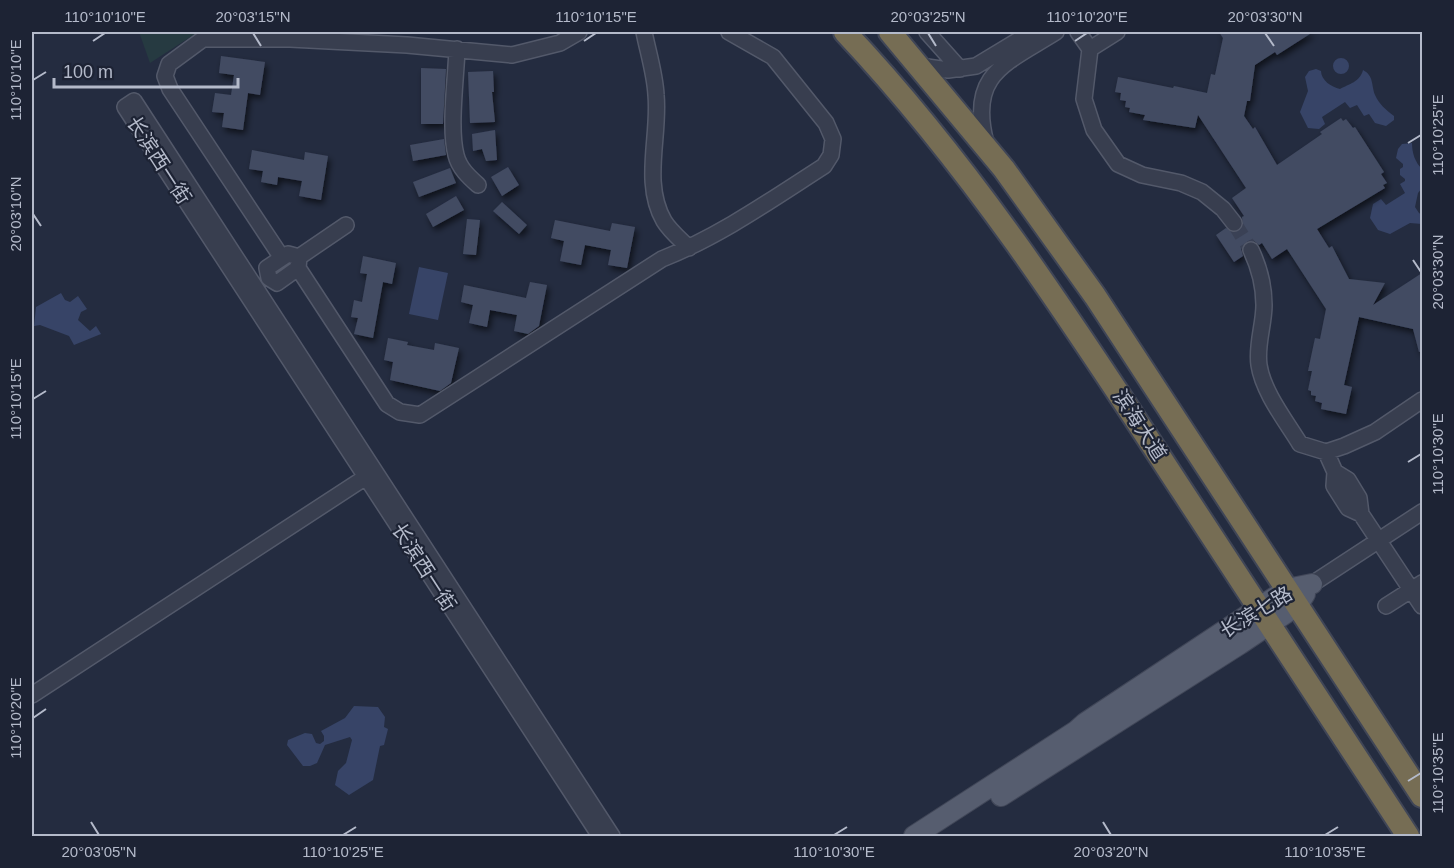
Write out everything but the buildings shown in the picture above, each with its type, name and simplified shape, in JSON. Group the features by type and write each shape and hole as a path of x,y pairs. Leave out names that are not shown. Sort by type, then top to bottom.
{"highway":[{"name":"滨海大道","path":"845,32 902,96 954,160 1053,294 1408,837"},
{"name":"滨海大道","path":"890,32 987,149 1095,296 1422,796"}],"main road":[{"name":"长滨七路","path":"938,837 1312,584"},
{"name":"长滨七路","path":"914,837 1085,723 1264,616"}],"street":[{"path":"282,258 170,89 165,76 169,64 203,39 290,39 407,45 512,55 560,43 579,32"},
{"path":"644,32 656,93 657,120 652,164 656,197 664,222 689,248"},
{"path":"346,225 298,263 277,283 269,278 267,268 288,254 298,263 387,404 400,412 420,415 662,259 689,248 728,227 824,166 831,155 833,139 826,123 773,57 729,32"},
{"path":"927,32 960,69"},
{"path":"920,66 948,70 976,66 1032,32"},
{"path":"987,149 981,125 981,110 982,95 989,81 1004,65 1056,32"},
{"path":"1078,32 1090,50 1084,99 1094,130 1118,164 1142,175 1181,183 1202,192 1223,209 1234,223"},
{"path":"1090,50 1118,32"},
{"path":"457,50 454,122 456,155 464,172 478,185"},
{"name":"长滨西一街","path":"600,837 370,475 255,288 134,101 125,107 370,475 612,837"},
{"path":"1251,250 1259,269 1264,304 1259,346 1259,364 1263,381 1300,444 1326,452 1375,432 1422,400"},
{"path":"255,288 269,278"},
{"path":"1326,452 1335,472 1348,480 1359,498 1361,514 1417,586 1422,606"},
{"path":"32,695 370,475"},
{"path":"1312,584 1422,512"},
{"path":"1386,606 1417,586"}],"shaded area":[{"path":"139,32 198,32 150,63"}],"water":[{"path":"1341,58 1347,60 1349,66 1347,72 1341,74 1335,72 1333,66 1335,60"},
{"path":"1316,69 1321,71 1327,83 1340,89 1357,80 1363,70 1367,72 1377,98 1383,107 1394,116 1394,120 1386,126 1375,123 1369,114 1364,116 1357,105 1350,108 1345,102 1322,117 1325,124 1319,129 1308,128 1300,112 1308,91 1305,77 1309,71"},
{"path":"1412,143 1414,157 1422,169 1422,188 1418,193 1415,207 1422,215 1422,224 1410,223 1390,234 1378,230 1370,218 1373,204 1381,199 1386,205 1405,193 1400,184 1405,181 1400,175 1403,164 1396,158 1402,144"},
{"path":"419,267 448,273 438,320 409,314"},
{"path":"61,293 65,300 70,302 78,296 87,309 81,312 78,320 90,331 96,326 101,334 74,345 69,336 40,325 34,326 36,307"},
{"path":"354,706 378,707 385,717 384,727 388,729 384,745 380,746 373,780 349,795 335,785 338,771 346,763 352,740 350,737 325,745 317,763 310,766 303,766 287,745 288,740 305,733 312,734 316,743 320,744 324,741 321,731 345,718"}],"tunnel":[{"path":"1234,223 1251,250"}]}
